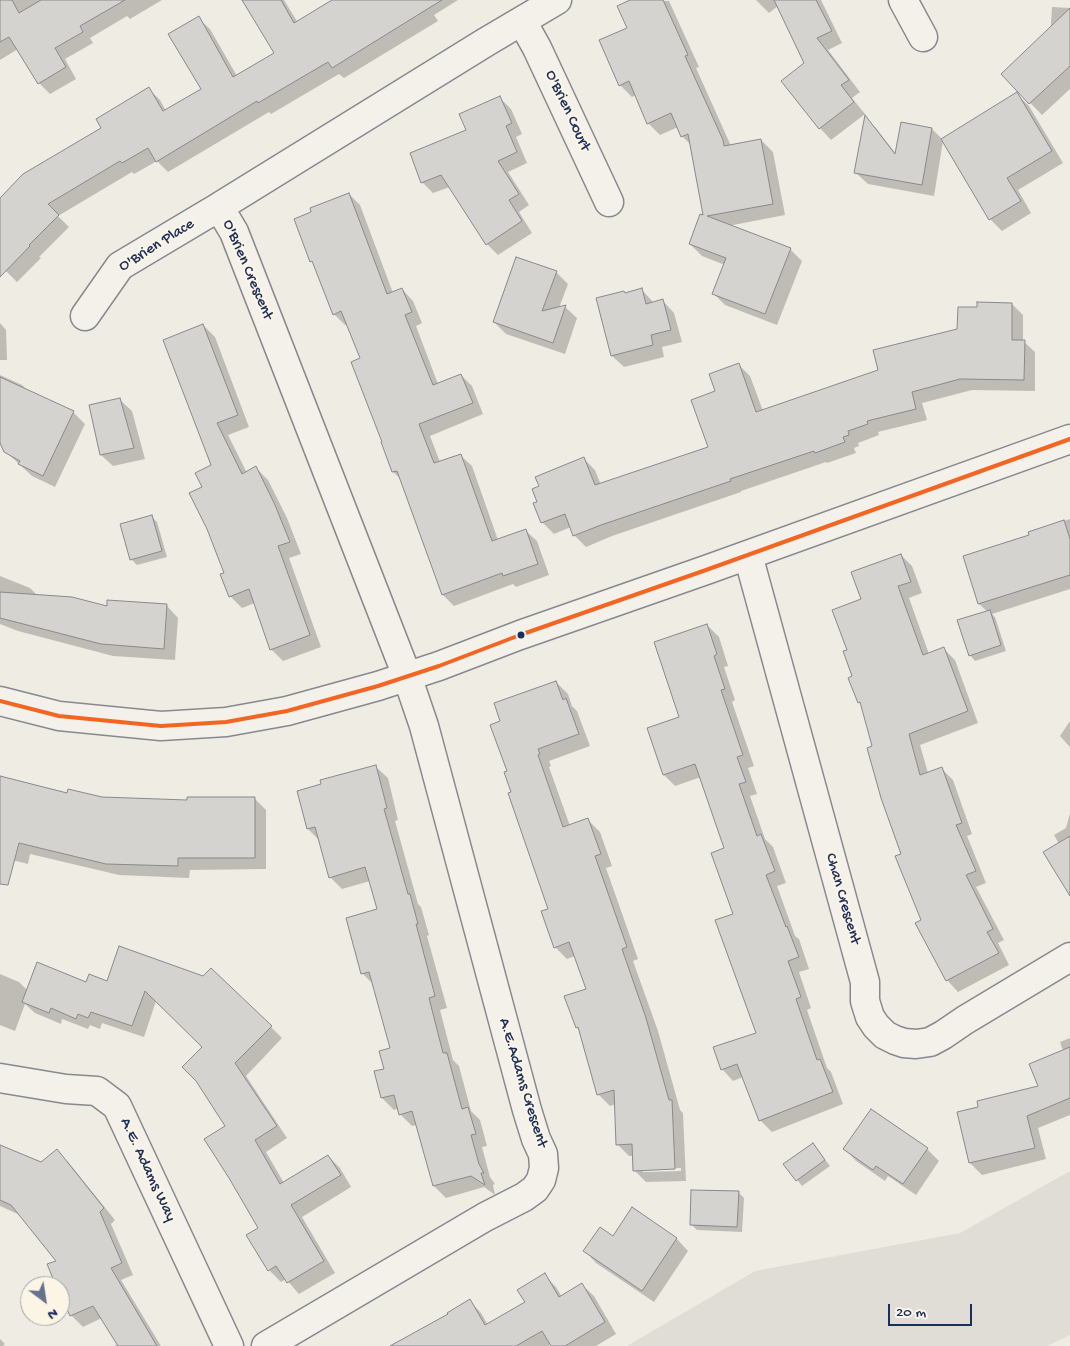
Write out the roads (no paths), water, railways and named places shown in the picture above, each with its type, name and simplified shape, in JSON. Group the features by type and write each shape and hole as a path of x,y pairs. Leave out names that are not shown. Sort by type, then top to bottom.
{"street":[{"name":"O'Brien Crescent","path":"407,676 234,232 219,207 558,0"},
{"path":"903,0 923,37"},
{"name":"O'Brien Court","path":"522,21 538,48 609,202"},
{"name":"O'Brien Place","path":"85,316 120,266 219,207"},
{"path":"0,701 59,716 162,726 217,723 287,711 378,686 439,666 520,635 1070,439"},
{"name":"Chan Crescent","path":"748,555 866,982 865,1001 870,1017 876,1026 885,1034 904,1043 930,1042 1070,957"},
{"name":"A.E.Adams Crescent","path":"266,1346 485,1217 524,1197 535,1189 541,1180 544,1168 543,1154 527,1110 424,726 407,676"},
{"name":"A.E. Adams Way","path":"0,1078 66,1089 97,1091 117,1106 229,1346"}]}
